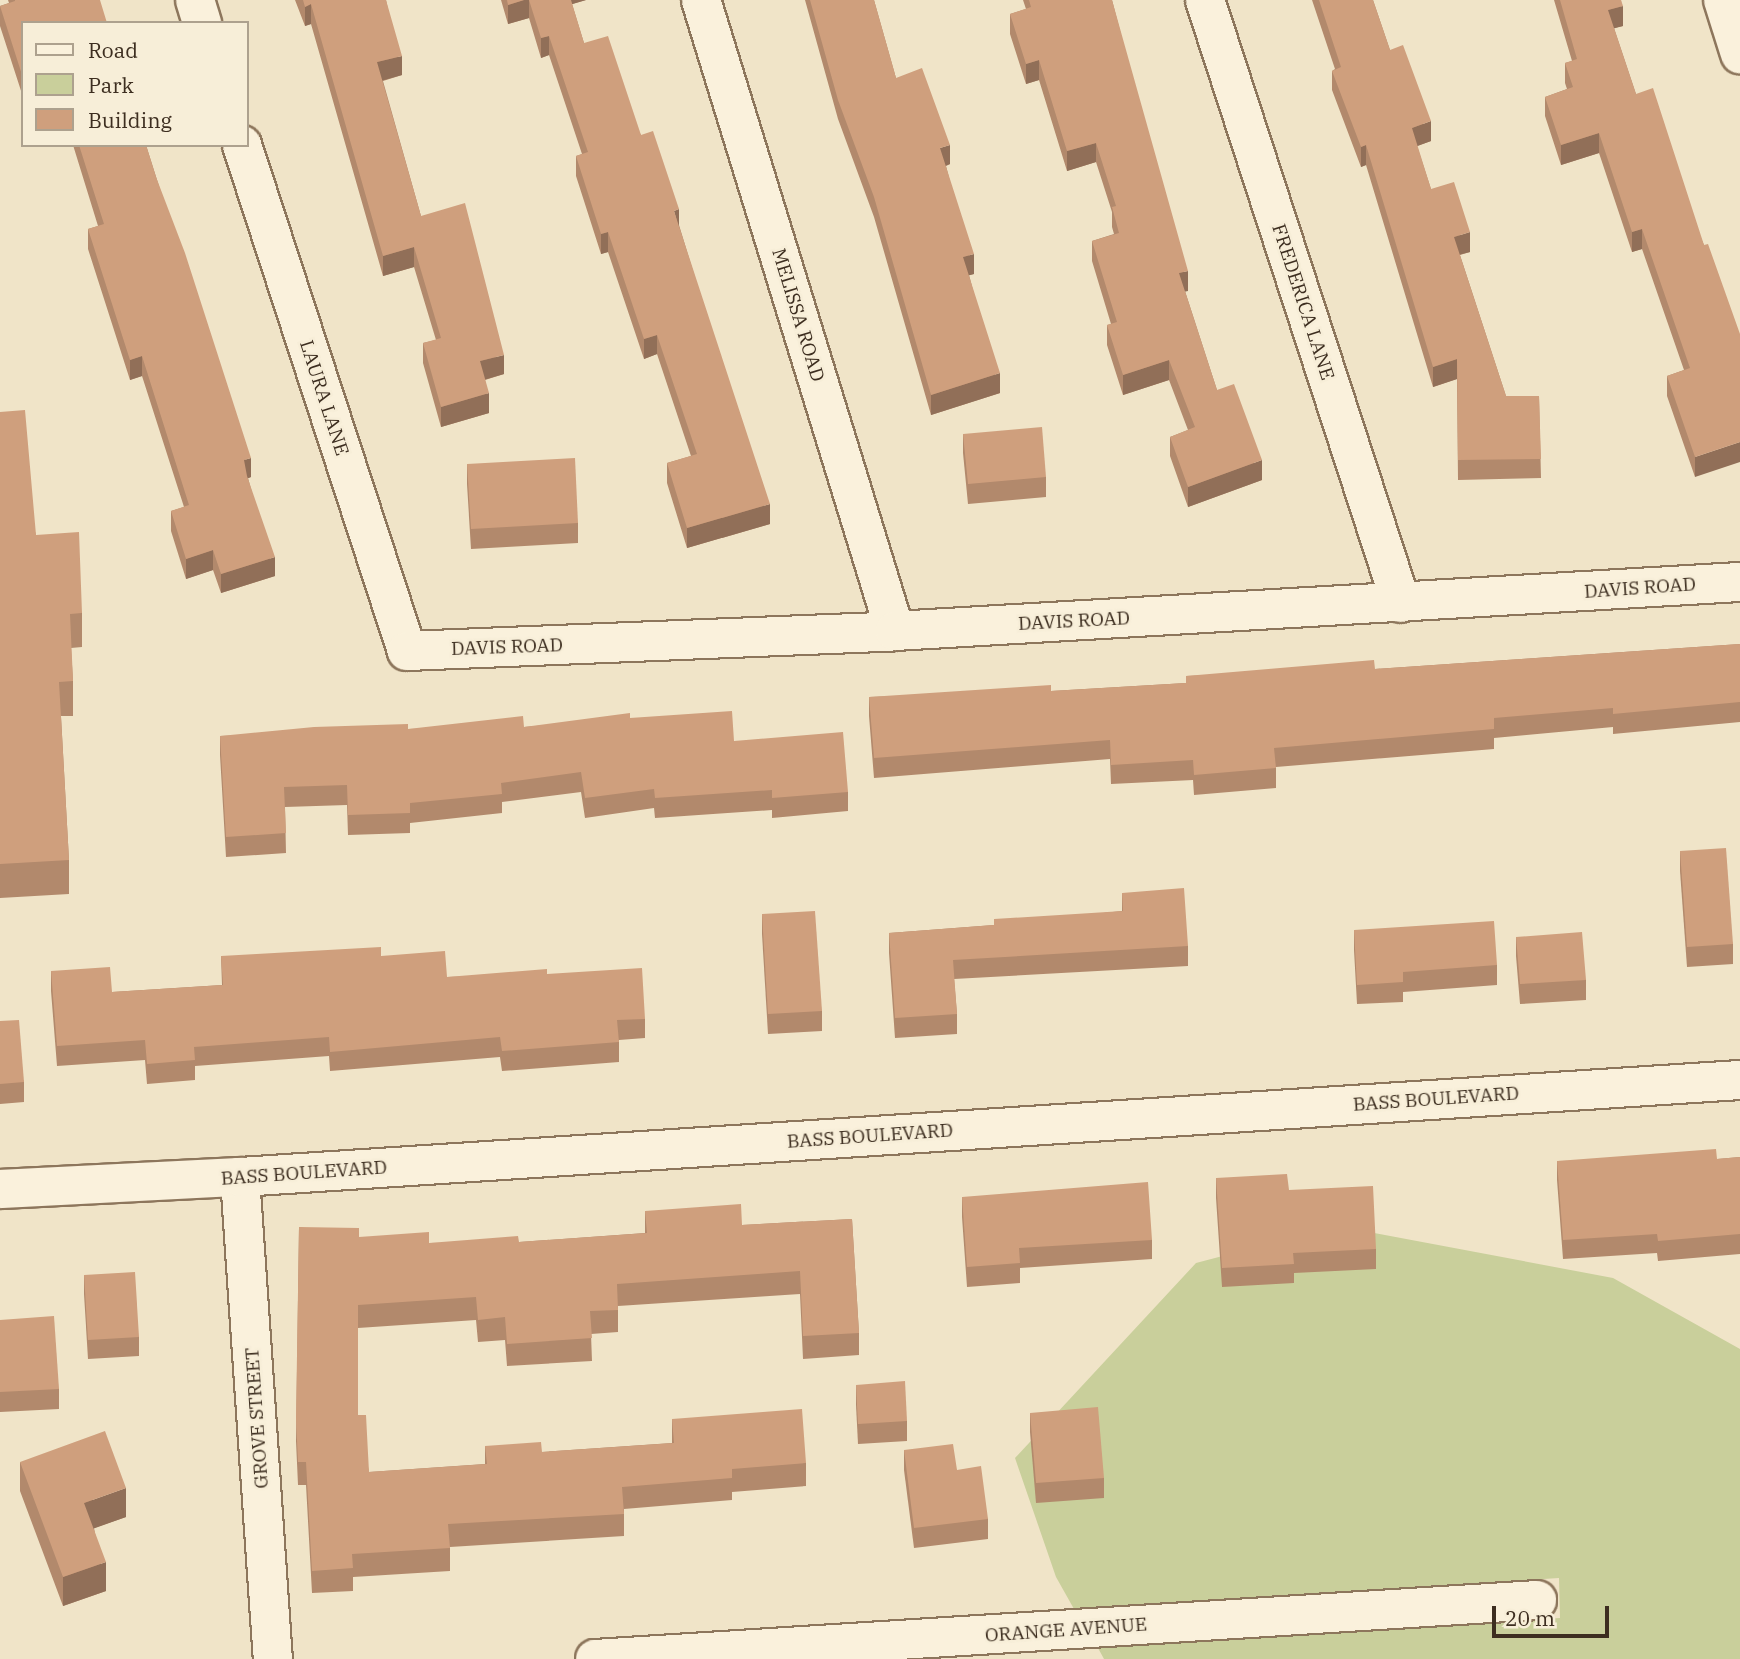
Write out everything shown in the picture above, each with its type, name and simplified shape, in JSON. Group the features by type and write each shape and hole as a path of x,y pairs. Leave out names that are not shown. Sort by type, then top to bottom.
{"street":[{"path":"195,0 201,21"},
{"name":"MELISSA ROAD","path":"701,0 894,631"},
{"name":"FREDERICA LANE","path":"1205,0 1401,603"},
{"path":"1723,0 1740,54"},
{"name":"LAURA LANE","path":"243,147 407,651"},
{"name":"DAVIS ROAD","path":"407,651 894,631 1740,582"},
{"name":"BASS BOULEVARD","path":"0,1189 240,1177 1740,1080"},
{"name":"GROVE STREET","path":"240,1177 273,1659"},
{"name":"ORANGE AVENUE","path":"595,1659 1537,1600"}],"green space":[{"path":"1337,1226 1613,1278 1740,1349 1740,1659 1104,1659 1098,1648 1560,1618 1559,1578 1074,1609 1056,1577 1015,1458 1196,1263"}],"building":[{"path":"100,0 106,21 21,21 21,72 0,6 15,1"},
{"path":"303,0 386,0 402,56 377,62 421,216 465,203 504,355 480,361 489,393 441,407 423,343 441,338 414,247 383,256 311,4 305,7"},
{"path":"507,0 524,0 508,5"},
{"path":"529,0 571,0 584,43 608,36 641,135 653,131 679,209 674,211 770,504 687,528 667,463 697,454 657,335 644,339 608,232 601,234 576,156 588,152 549,36 541,38"},
{"path":"810,0 874,0 896,78 922,68 950,145 940,148 974,254 963,257 1000,373 931,395 874,197 838,100"},
{"path":"1029,0 1112,0 1188,271 1179,273 1217,390 1234,384 1262,460 1188,487 1170,437 1195,427 1169,360 1123,375 1107,325 1117,322 1092,241 1119,233 1112,207 1116,206 1096,143 1067,151 1039,60 1026,64 1010,14 1031,7"},
{"path":"1319,0 1373,0 1390,50 1403,45 1431,121 1412,128 1431,189 1454,182 1470,232 1454,237 1506,396 1539,396 1541,459 1458,460 1457,359 1433,367 1366,145 1361,147 1332,71 1341,67"},
{"path":"1560,0 1621,0 1623,6 1608,10 1636,94 1653,88 1704,245 1708,244 1740,334 1740,442 1695,457 1667,376 1690,368 1642,229 1632,232 1599,133 1561,145 1545,97 1573,87 1565,63 1577,59"},
{"path":"80,147 147,147 185,253 251,458 244,460 247,476 275,557 221,574 213,550 186,559 171,511 189,505 142,356 130,360 88,229 104,224"},
{"path":"25,410 36,535 79,532 82,613 70,614 73,681 59,682 69,860 0,864 0,412"},
{"path":"1042,427 1046,477 968,484 963,434"},
{"path":"575,458 578,523 471,529 467,464"},
{"path":"1740,644 1740,702 1613,714 1613,708 1494,718 1494,729 1274,748 1276,768 1194,775 1193,760 1111,765 1110,740 874,758 869,697 1051,685 1051,691 1186,683 1186,676 1374,660 1375,669"},
{"path":"732,711 734,741 843,732 848,792 772,798 772,790 655,798 654,789 585,798 581,772 501,783 502,794 410,803 410,813 348,815 347,785 284,787 286,833 226,837 220,736 314,727 408,724 408,729 523,716 524,727 630,713 630,718"},
{"path":"1726,848 1733,944 1687,947 1680,851"},
{"path":"1184,888 1188,946 953,960 957,1014 895,1018 889,933 994,925 994,919 1123,911 1122,893"},
{"path":"815,911 822,1011 768,1014 762,914"},
{"path":"1494,921 1497,965 1403,972 1403,982 1357,985 1354,930"},
{"path":"1582,932 1586,980 1520,984 1516,937"},
{"path":"381,947 381,956 445,951 447,977 547,969 547,974 642,968 645,1019 617,1020 619,1042 502,1051 500,1037 330,1052 329,1037 194,1047 195,1060 147,1064 145,1040 57,1046 51,971 110,967 112,992 223,985 221,956"},
{"path":"19,1020 24,1082 0,1084 0,1021"},
{"path":"1716,1149 1717,1159 1740,1157 1740,1234 1658,1241 1657,1234 1563,1240 1557,1161"},
{"path":"1287,1174 1289,1190 1373,1186 1376,1249 1293,1253 1294,1264 1222,1268 1216,1178"},
{"path":"1148,1182 1152,1240 1019,1248 1020,1263 967,1267 962,1197"},
{"path":"741,1204 742,1225 852,1219 859,1333 803,1336 800,1271 617,1284 618,1310 590,1311 592,1338 507,1344 505,1317 478,1320 476,1297 358,1305 358,1415 366,1415 369,1472 487,1464 485,1446 541,1442 542,1452 674,1443 672,1419 802,1409 806,1463 732,1469 732,1478 622,1487 624,1514 448,1524 450,1548 352,1554 353,1568 312,1571 306,1462 298,1462 296,1418 299,1227 359,1228 359,1237 429,1232 429,1243 518,1236 519,1242 647,1233 645,1211"},
{"path":"135,1272 139,1337 88,1340 84,1275"},
{"path":"54,1316 59,1389 0,1392 0,1320"},
{"path":"905,1381 907,1421 858,1424 856,1385"},
{"path":"1098,1407 1104,1478 1036,1483 1030,1413"},
{"path":"105,1431 126,1488 84,1503 106,1562 63,1577 20,1462"},
{"path":"953,1444 957,1470 981,1466 988,1519 914,1528 904,1450"}]}
